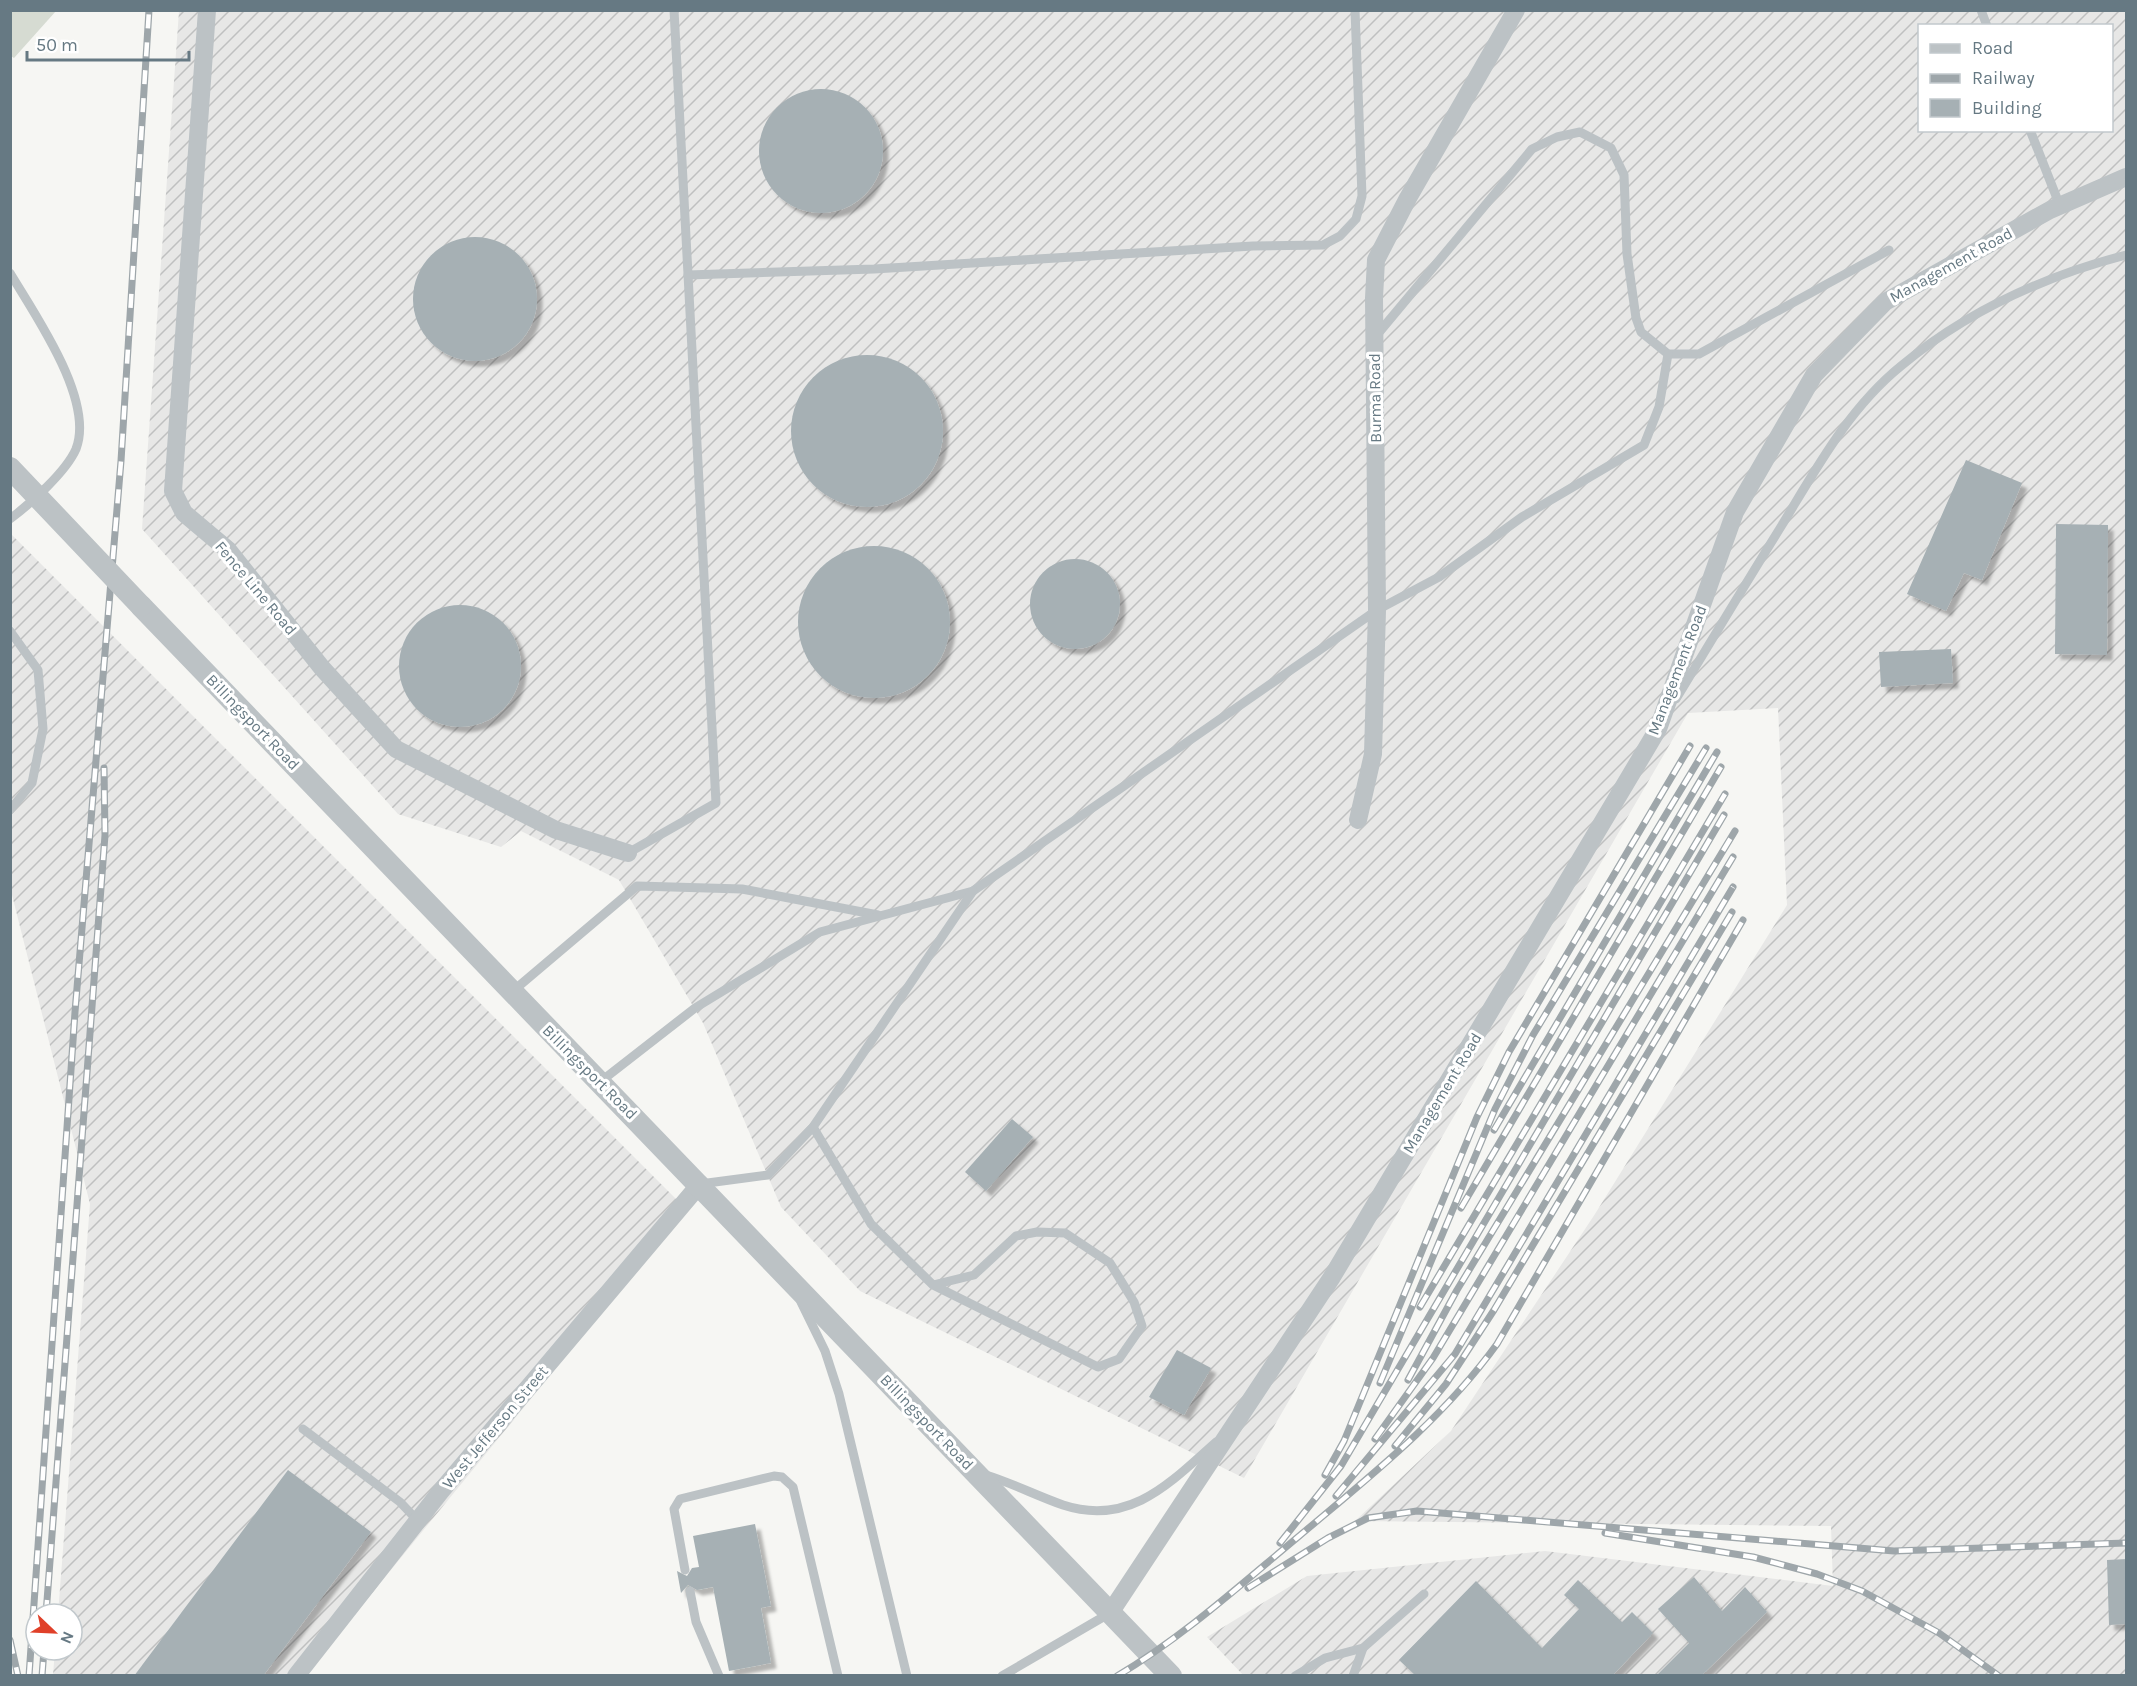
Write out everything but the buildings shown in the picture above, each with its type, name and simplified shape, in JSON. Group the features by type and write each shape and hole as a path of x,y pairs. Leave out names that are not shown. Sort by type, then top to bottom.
{"street":[{"name":"Fence Line Road","path":"207,10 173,491 184,513 228,550 322,668 396,749 556,830 628,853"},
{"name":"Burma Road","path":"1358,820 1373,754 1377,610 1374,338 1376,260 1408,198 1516,10"},
{"name":"Management Road","path":"1110,1613 1332,1277 1658,729 1735,512 1814,375 1885,302 2060,206 2127,177"},
{"name":"Billingsport Road","path":"10,468 511,992 700,1184 1171,1676"},
{"name":"West Jefferson Street","path":"296,1676 418,1521 700,1184"}],"lane":[{"path":"628,853 716,803 674,10"},
{"path":"687,275 874,269 1253,246 1323,245 1340,236 1356,219 1362,196 1355,10"},
{"path":"1374,338 1532,149 1557,137 1580,132 1611,148 1624,175 1628,255 1636,318 1641,332 1668,354 1699,354 1889,250"},
{"path":"2031,132 2060,206"},
{"path":"1658,729 1833,441 1869,397 1899,367 1981,311 2077,268 2127,255"},
{"path":"10,273 68,375 80,418 76,449 59,473 10,519"},
{"path":"600,1082 695,1008 820,932 973,891 1377,610 1439,577 1522,517 1644,445 1659,407 1668,354"},
{"path":"10,632 38,670 43,729 32,783 10,810"},
{"path":"511,992 637,886 741,889 881,915"},
{"path":"700,1184 768,1175 813,1127 973,891"},
{"path":"813,1127 871,1224 933,1285 1098,1367 1119,1359 1142,1326 1134,1302 1110,1263 1065,1233 1036,1232 1016,1236 974,1275 933,1285"},
{"path":"789,1279 825,1350 839,1394 907,1676"},
{"path":"974,1471 1025,1488 1064,1505 1094,1512 1117,1510 1163,1489 1235,1424"},
{"path":"303,1429 399,1502 418,1521"},
{"path":"686,1569 674,1509 680,1499 774,1476 788,1481 793,1487 838,1676"},
{"path":"690,1591 696,1622 719,1676"},
{"path":"1295,1676 1325,1658 1363,1648 1424,1594"},
{"path":"1002,1676 1110,1613"},
{"path":"1353,1676 1363,1648"}],"shaded area":[{"path":"10,11 56,11 14,58 11,56"},
{"path":"179,11 2126,11 2126,1675 1244,1676 1207,1637 1307,1576 1545,1551 1833,1586 1831,1526 1355,1521 1451,1431 1595,1214 1787,905 1778,708 1688,713 1244,1478 860,1291 781,1207 703,1023 619,880 521,831 501,847 398,814 142,529"},
{"path":"10,533 686,1209 305,1675 53,1675 54,1662 84,1662 84,1602 59,1602 90,1204 11,891"}],"railway":[{"path":"29,1676 75,1012 121,461 149,10"},
{"path":"1325,1475 1344,1441 1477,1117 1509,1052 1690,746"},
{"path":"1380,1383 1495,1109 1533,1035 1706,748"},
{"path":"1494,1130 1717,752"},
{"path":"1461,1208 1721,767"},
{"path":"47,1602 105,835 104,768"},
{"path":"1420,1307 1725,794"},
{"path":"1280,1543 1341,1466 1724,815"},
{"path":"1408,1380 1457,1290 1735,831"},
{"path":"1375,1439 1433,1358 1733,857"},
{"path":"1336,1496 1455,1354 1733,887"},
{"path":"1395,1446 1446,1384 1494,1310 1732,912"},
{"path":"1117,1676 1165,1645 1210,1610 1351,1492 1429,1423 1476,1372 1497,1344 1743,920"},
{"path":"1248,1588 1328,1538 1368,1518 1417,1511 1894,1551 2126,1543"},
{"path":"1605,1533 1753,1557 1817,1574 1862,1591 1939,1633 1999,1676"},
{"path":"10,1640 18,1676"},
{"path":"42,1676 43,1662"}]}
